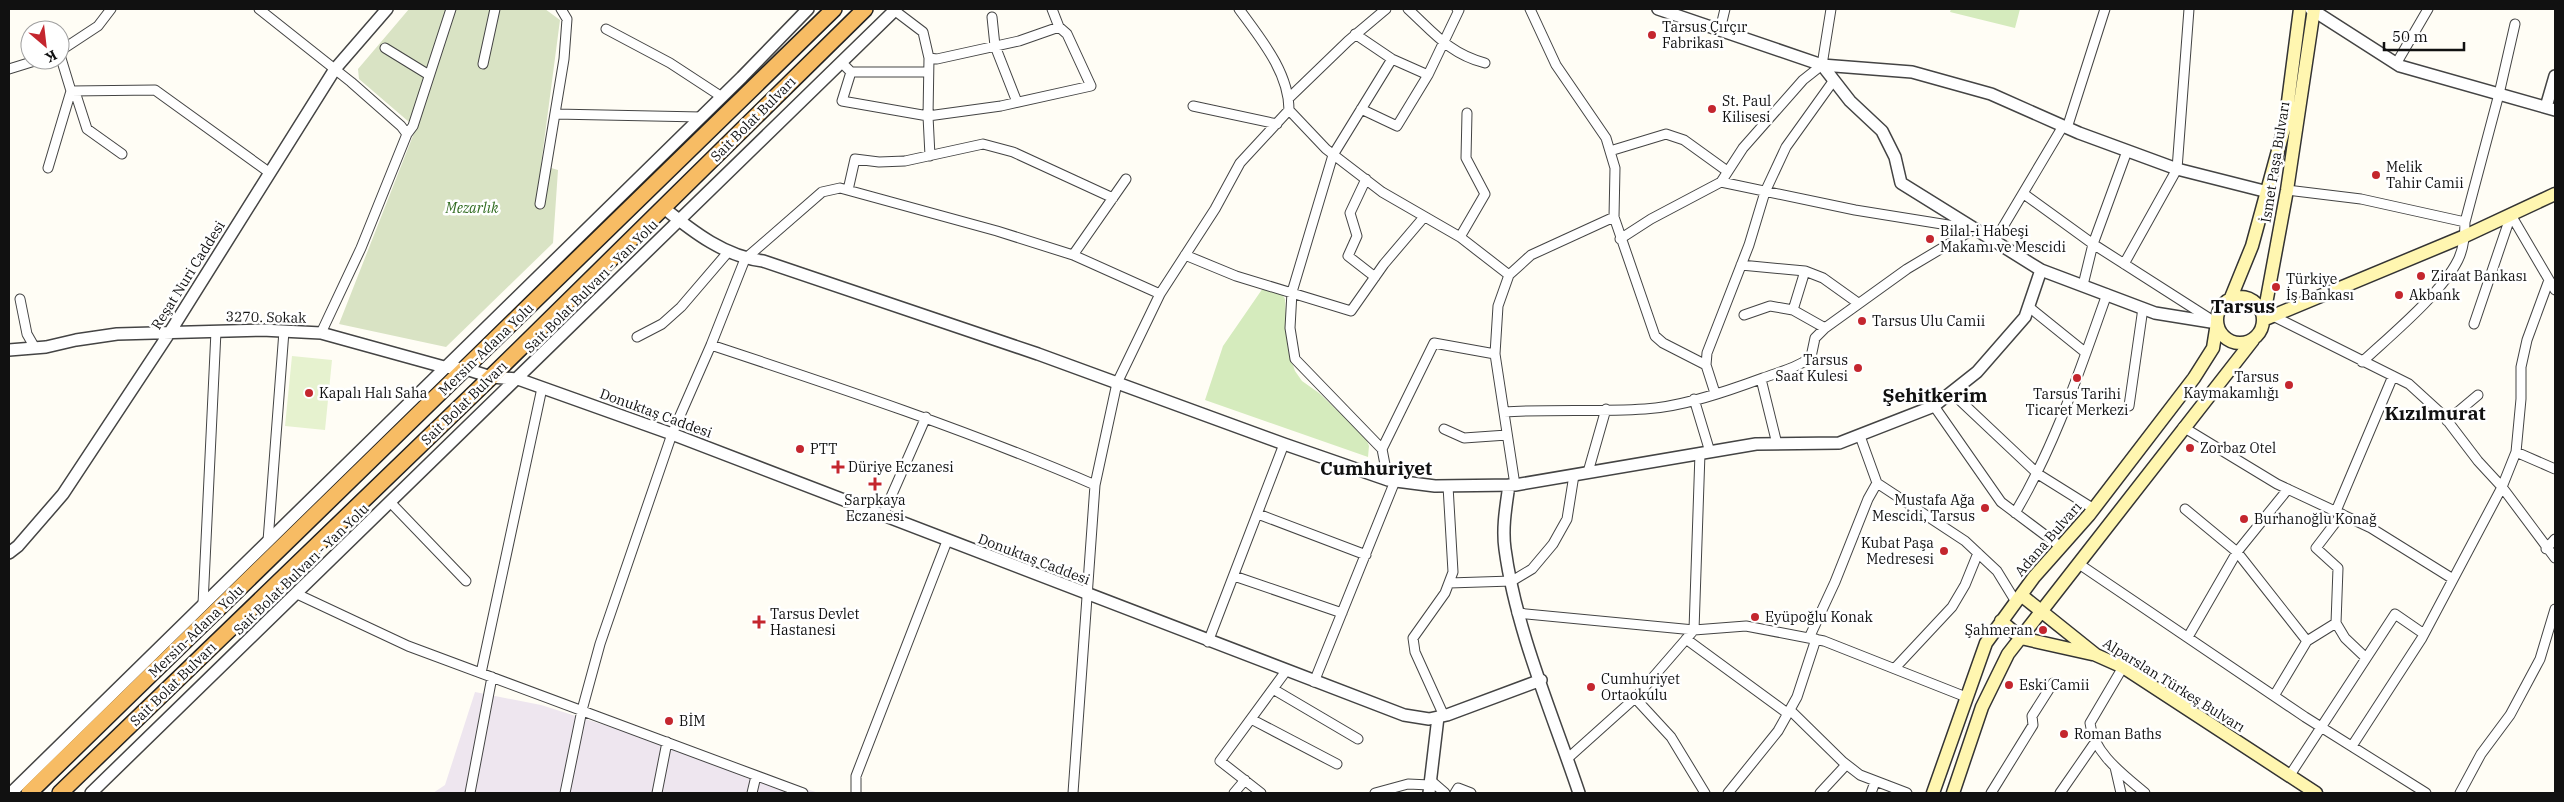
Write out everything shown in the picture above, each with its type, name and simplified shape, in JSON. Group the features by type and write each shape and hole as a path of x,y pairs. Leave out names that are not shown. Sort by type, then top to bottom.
{"highway":[{"name":"Mersin-Adana Yolu","path":"29,793 834,9"},
{"name":"Sait Bolat Bulvarı","path":"60,793 491,377 865,9"}],"main road":[{"path":"2230,300 2252,246 2285,125 2300,9"},
{"name":"İsmet Paşa Bulvarı","path":"2269,319 2313,9"},
{"path":"1953,793 1982,707 2008,654 2043,612 2183,427 2269,319 2465,236 2552,195"},
{"path":"2253,340 2246,343 2230,341 2219,330 2217,323 2220,308 2230,300 2239,297 2253,301 2269,319"},
{"name":"Adana Bulvarı","path":"1933,793 1986,644 2018,598 2094,509 2194,378 2213,348 2217,323"},
{"name":"Alparslan Türkeş Bulvarı","path":"2018,598 2043,612 2096,654 2122,667 2290,775 2313,793"},
{"path":"2001,621 2021,638 2096,654"}],"street":[{"path":"70,46 98,26 111,9"},
{"path":"259,9 335,70 401,126 407,134"},
{"name":"Reşat Nuri Caddesi","path":"9,553 18,546 63,494 170,332 335,70 386,9"},
{"path":"321,333 361,248 407,134 413,126 450,9"},
{"path":"483,64 495,9"},
{"path":"540,204 564,59 567,19 561,9"},
{"path":"12,793 444,367 722,97 808,9"},
{"path":"851,72 842,101 928,116 1017,102 1091,86 1067,34 1059,27 1052,9"},
{"path":"1073,793 1087,595 1091,566 1095,485 1118,382 1160,294 1215,209 1240,163 1289,110 1289,98 1280,71 1240,9"},
{"path":"1289,98 1355,34 1386,9"},
{"path":"1408,9 1444,43 1464,57 1485,63"},
{"path":"1361,109 1397,126 1428,75 1459,10 1457,9"},
{"path":"1530,9 1556,65 1606,138 1615,168 1614,217 1655,336 1663,343 1706,365"},
{"path":"1658,9 1822,65 1912,72 1991,94 2065,127 2177,169 2268,192"},
{"path":"1720,30 1725,9"},
{"path":"1620,239 1650,219 1721,182 1743,148 1803,80 1822,65 1831,9"},
{"path":"1994,242 2065,127 2105,9"},
{"path":"2124,264 2177,169 2190,9"},
{"path":"2313,9 2396,64 2550,108 2555,76"},
{"path":"2396,64 2428,9"},
{"path":"895,10 923,32 929,58 928,116 930,156"},
{"name":"Sait Bolat Bulvarı - Yan Yolu","path":"91,793 391,503 895,10"},
{"path":"992,16 995,46 1017,102"},
{"path":"2362,362 2446,278 2458,259 2465,236 2465,222 2499,94 2515,24"},
{"path":"929,58 937,59 995,46 1059,27"},
{"path":"606,29 670,63 722,97"},
{"path":"1355,34 1392,59 1428,75"},
{"path":"385,48 429,75"},
{"path":"1314,682 1366,555 1392,480 1382,449 1295,359 1290,328 1292,292 1333,155 1392,59"},
{"path":"841,62 851,72 928,72"},
{"path":"1822,65 1850,101 1882,132 1895,157 1901,183 2041,270 2083,284 2155,313 2217,323"},
{"path":"65,70 87,129 122,154"},
{"path":"1715,393 1706,365 1712,340 1741,265 1765,192 1786,147 1834,80"},
{"path":"72,91 156,90 270,172"},
{"path":"48,168 66,103 72,91"},
{"path":"1193,106 1277,124"},
{"path":"1289,110 1333,155 1424,217 1460,237 1509,275"},
{"path":"1460,237 1485,194 1466,158 1467,113"},
{"path":"555,114 701,117"},
{"path":"1610,151 1666,134 1684,140 1727,172"},
{"path":"848,190 855,159 879,162 905,161 984,144 1013,152 1113,198"},
{"path":"2083,284 2092,244 2127,150"},
{"path":"1073,255 1126,179"},
{"path":"1366,179 1350,213 1356,236 1348,256 1375,277"},
{"path":"1721,182 1855,210 1974,229"},
{"path":"565,793 582,710 600,644 672,434 711,345 745,259 822,192 831,188 848,190 996,231 1073,255 1160,294"},
{"path":"2287,190 2361,200 2465,222"},
{"path":"2024,194 2092,244 2217,323"},
{"path":"664,208 679,220 745,259 764,261 1118,382 1284,444 1392,480 1448,486 1512,485 1756,444 1839,444 1934,406 1977,372 2025,317 2041,270"},
{"path":"2511,215 2555,290"},
{"path":"2474,324 2511,215"},
{"path":"1185,255 1236,276 1351,311 1375,277 1424,217"},
{"path":"1579,793 1517,613 1505,549 1504,523 1512,485 1496,354 1498,306 1509,275 1531,255 1614,217"},
{"path":"1504,412 1646,409 1670,406 1761,379 1803,363 1811,357 1815,338 1826,328 1907,269 1974,229"},
{"path":"637,336 662,324 681,307 729,251"},
{"path":"1741,265 1804,271 1823,278 1858,303"},
{"path":"1793,310 1804,271"},
{"path":"2352,746 2424,634 2502,487 2516,452 2521,399 2521,368 2527,340 2549,280"},
{"path":"2015,513 2038,474 2061,424 2107,294"},
{"path":"20,299 27,334 35,348"},
{"path":"1744,315 1770,306 1793,310 1826,328"},
{"path":"2029,307 2086,353"},
{"path":"2129,406 2143,308"},
{"path":"2269,319 2409,384 2448,421 2478,461 2502,487 2546,549 2555,558"},
{"path":"203,604 216,331"},
{"name":"3270. Sokak","path":"9,350 35,348 117,334 216,331 321,333 444,367 466,369 491,377 518,379"},
{"path":"268,541 284,332"},
{"path":"1382,449 1434,343 1496,354"},
{"path":"711,345 926,417 1030,457 1095,485"},
{"path":"2366,658 2345,638 2336,624 2338,568 2316,548 2339,513 2392,376"},
{"name":"Donuktaş Caddesi","path":"518,379 672,434 1286,672 1404,715 1429,719 1441,716 1541,680"},
{"path":"1761,379 1777,444"},
{"path":"481,673 542,388"},
{"path":"1951,392 2038,474 2094,509"},
{"path":"2448,421 2478,395"},
{"path":"1567,758 1635,698 1694,630 1705,453 1694,399"},
{"path":"1934,406 2001,502 2061,547"},
{"path":"1588,472 1606,409"},
{"path":"883,515 926,417"},
{"path":"2183,427 2288,489 2371,528 2453,579"},
{"path":"1444,429 1464,438 1507,435"},
{"path":"1860,436 1877,483 1965,541 1997,571 2018,598"},
{"path":"1208,642 1284,444"},
{"path":"2516,452 2555,469"},
{"path":"1449,583 1512,580 1532,569 1553,544 1567,519 1574,474"},
{"path":"1728,793 1778,731 1797,697 1812,639 1868,499 1877,483"},
{"path":"1430,786 1441,716 1415,652 1413,638 1445,593 1453,572 1448,486"},
{"path":"2188,637 2237,552 2288,489"},
{"path":"391,503 466,581"},
{"path":"2184,509 2237,552 2307,641"},
{"path":"1258,514 1366,555"},
{"path":"2546,549 2555,539"},
{"path":"856,793 856,776 947,541"},
{"path":"1895,668 1952,607 1965,586 1978,553"},
{"path":"2079,564 2274,696 2426,793"},
{"path":"1234,576 1342,613"},
{"path":"297,594 408,646 803,793"},
{"path":"2460,793 2481,754 2510,714 2540,659 2555,608"},
{"path":"1517,613 1694,630 1746,626 1812,639 1895,668 1966,697"},
{"path":"2290,775 2395,614 2424,634"},
{"path":"2274,696 2307,641 2336,624"},
{"path":"1686,640 1789,712 1846,765 1860,775 1907,793"},
{"path":"2122,667 2090,723 2096,741 2115,767 2145,793"},
{"path":"1261,793 1220,761 1286,672"},
{"path":"470,793 492,677"},
{"path":"1991,793 2033,725 2032,716 2053,683"},
{"path":"1273,689 1358,739"},
{"path":"1635,698 1671,736 1704,793"},
{"path":"1251,719 1337,764"},
{"path":"2060,793 2096,741"},
{"path":"657,793 667,742"},
{"path":"1820,793 1846,765"},
{"path":"2115,767 2121,793"},
{"path":"752,793 756,776"},
{"path":"1234,793 1245,780"},
{"path":"1871,793 1875,782"},
{"path":"1375,793 1408,784 1430,786 1445,793"},
{"path":"1455,793 1458,788 1471,793"}],"shaded area":[{"path":"475,692 541,705 819,793 433,793 445,785"}],"green space":[{"name":"Mezarlık","path":"409,9 545,9 560,20 541,165 558,170 553,243 446,347 339,324 416,128 359,79 358,69"},
{"path":"1951,9 2020,9 2015,28 1950,12"},
{"path":"1263,288 1282,294 1285,299 1288,350 1295,371 1302,381 1319,393 1366,438 1369,446 1368,457 1205,400 1223,346"},
{"name":"Kapalı Halı Saha","path":"292,356 332,360 325,430 285,426"}],"place":[{"name":"Tarsus Çırçır Fabrikası","path":"1652,35"},
{"name":"St. Paul Kilisesi","path":"1712,109"},
{"name":"Melik Tahir Camii","path":"2376,175"},
{"name":"Bilal-i Habeşi Makamı ve Mescidi","path":"1930,239"},
{"name":"Ziraat Bankası","path":"2421,276"},
{"name":"Türkiye İş Bankası","path":"2276,287"},
{"name":"Akbank","path":"2399,295"},
{"name":"Tarsus Ulu Camii","path":"1862,321"},
{"name":"Tarsus Saat Kulesi","path":"1858,368"},
{"name":"Tarsus Tarihi Ticaret Merkezi","path":"2077,378"},
{"name":"Tarsus Kaymakamlığı","path":"2289,385"},
{"name":"Kapalı Halı Saha","path":"309,393"},
{"name":"Zorbaz Otel","path":"2190,448"},
{"name":"PTT","path":"800,449"},
{"name":"Düriye Eczanesi","path":"838,467"},
{"name":"Sarpkaya Eczanesi","path":"875,484"},
{"name":"Mustafa Ağa Mescidi, Tarsus","path":"1985,508"},
{"name":"Burhanoğlu Konağ","path":"2244,519"},
{"name":"Kubat Paşa Medresesi","path":"1944,551"},
{"name":"Eyüpoğlu Konak","path":"1755,617"},
{"name":"Tarsus Devlet Hastanesi","path":"759,622"},
{"name":"Şahmeran","path":"2043,630"},
{"name":"Eski Camii","path":"2009,685"},
{"name":"Cumhuriyet Ortaokulu","path":"1591,687"},
{"name":"BİM","path":"669,721"},
{"name":"Roman Baths","path":"2064,734"}],"district":[{"name":"Tarsus","path":"2243,306"},
{"name":"Şehitkerim","path":"1935,395"},
{"name":"Kızılmurat","path":"2435,413"},
{"name":"Cumhuriyet","path":"1376,468"}]}
